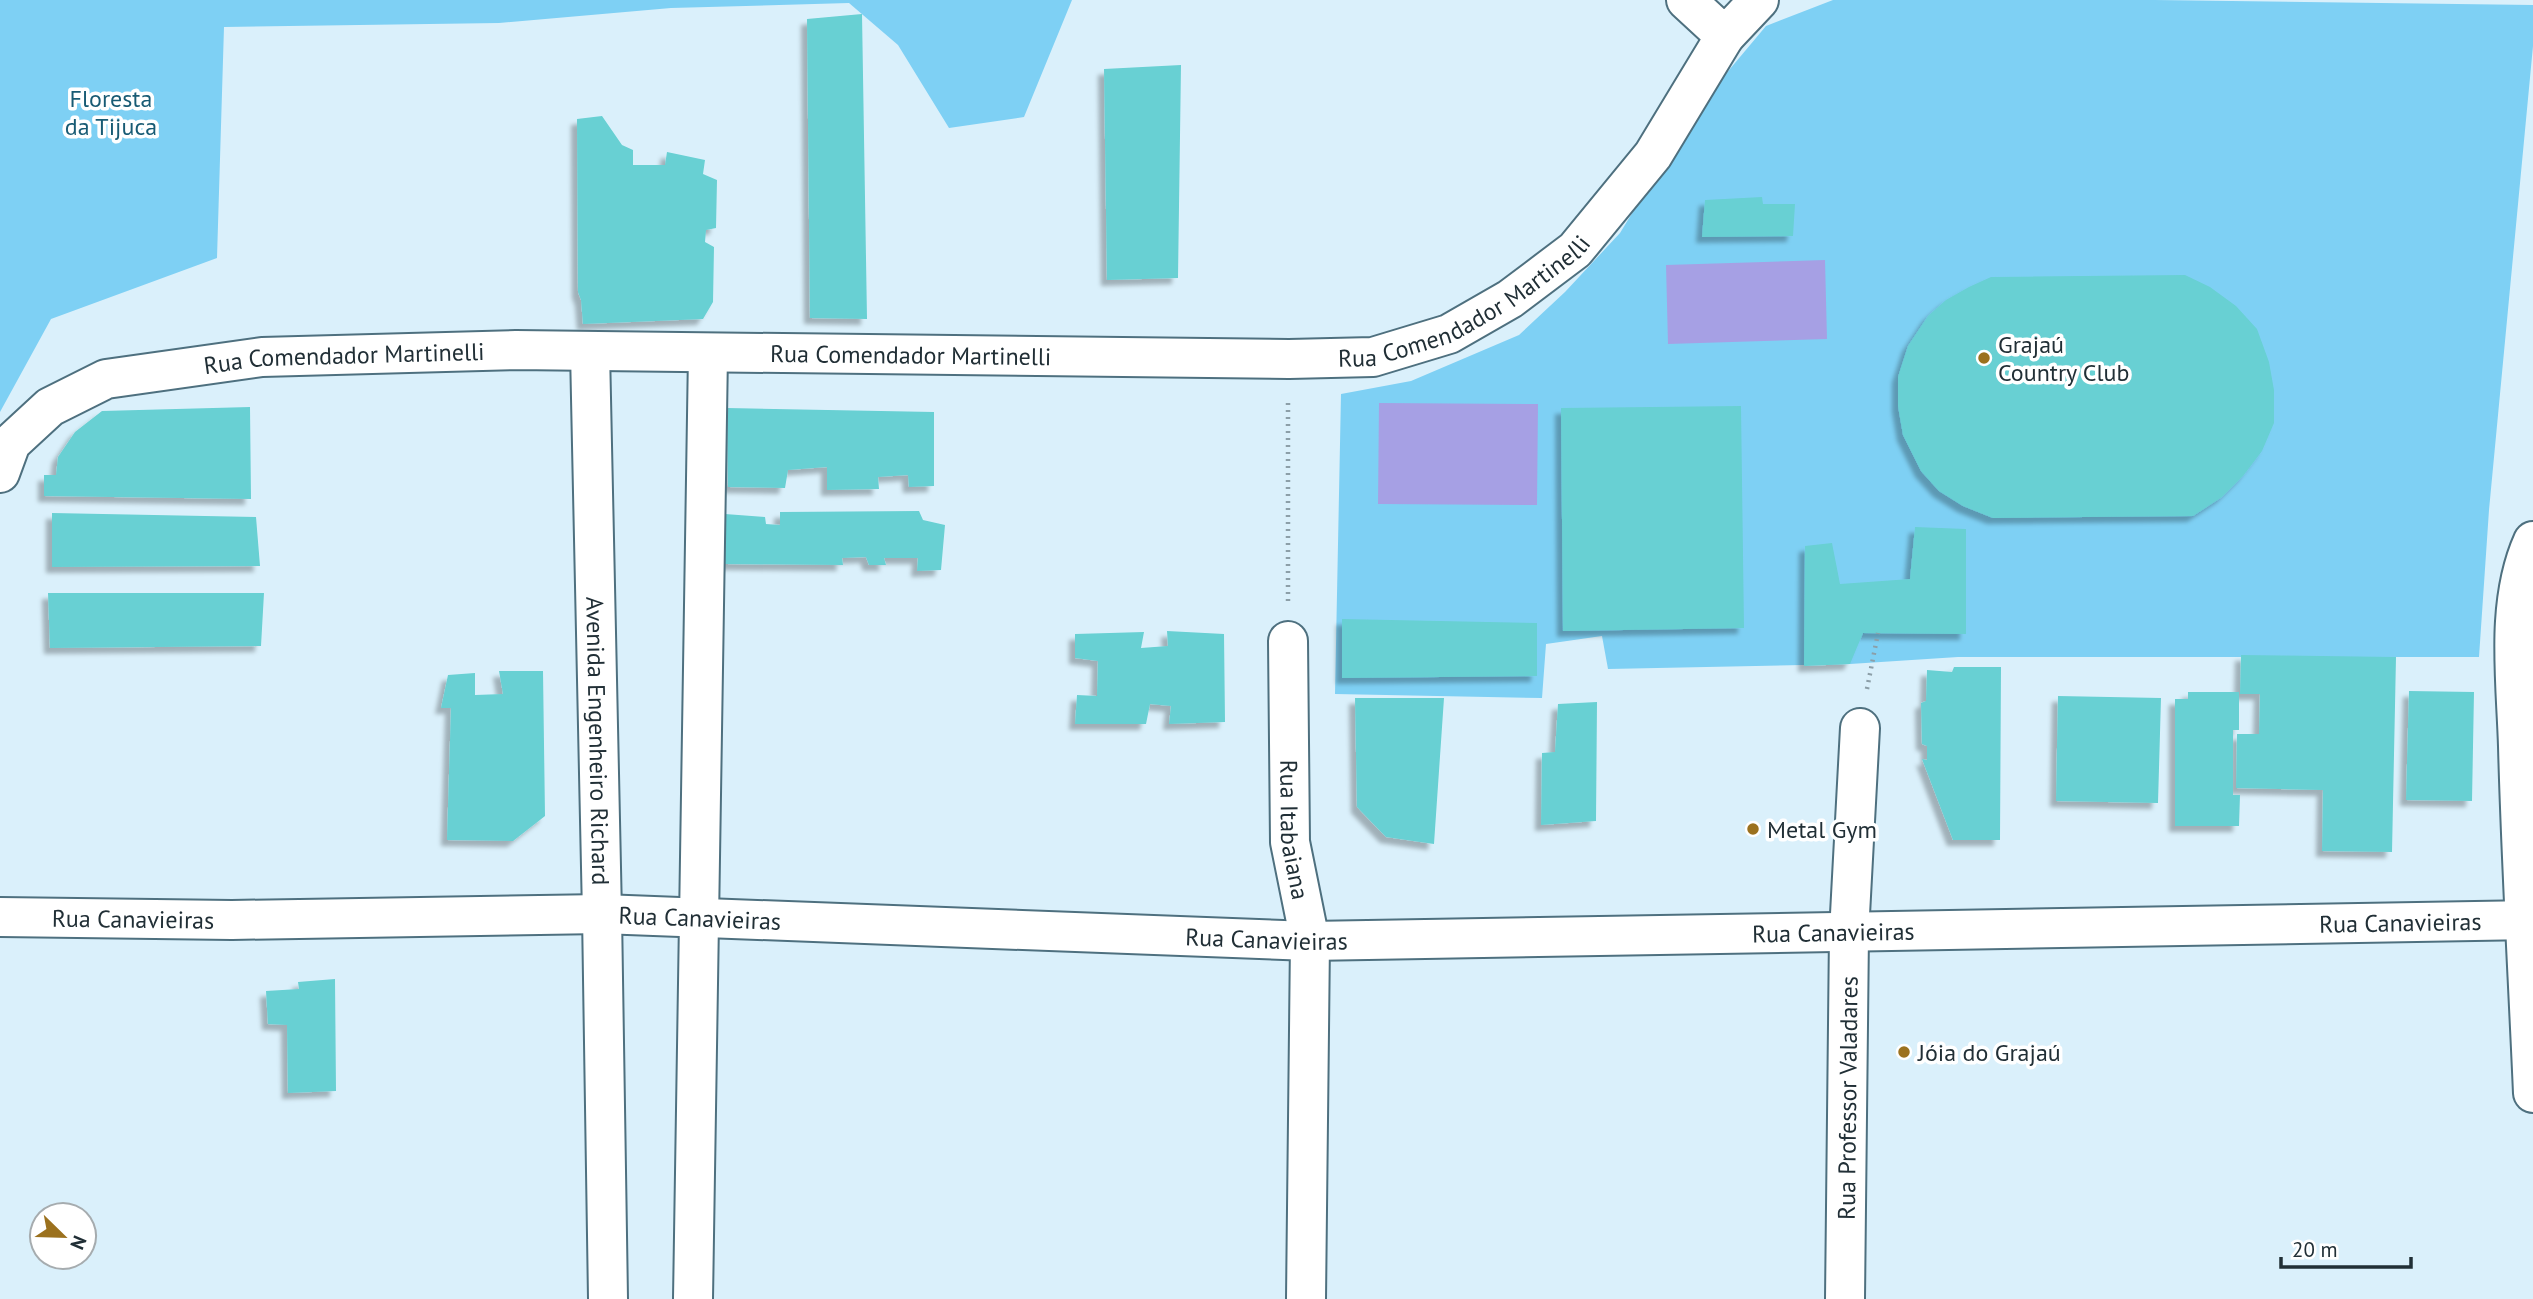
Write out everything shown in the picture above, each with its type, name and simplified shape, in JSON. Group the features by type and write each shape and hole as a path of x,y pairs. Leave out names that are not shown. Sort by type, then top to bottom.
{"street":[{"path":"1686,0 1725,36"},
{"name":"Rua Comendador Martinelli","path":"0,473 11,443 50,407 106,379 262,357 516,350 1289,359 1373,357 1449,334 1510,299 1575,250 1653,155 1725,36 1759,0"},
{"name":"Avenida Engenheiro Richard","path":"590,351 603,914 608,1299"},
{"path":"693,1299 708,353"},
{"path":"2533,541 2523,564 2515,631 2521,863 2530,920 2533,1093"},
{"name":"Rua Itabaiana","path":"1288,641 1290,842 1310,941 1306,1299"},
{"name":"Rua Professor Valadares","path":"1845,1299 1849,933 1860,728"},
{"name":"Rua Canavieiras","path":"0,917 232,920 603,914 1310,941 2530,920"}],"path":[{"path":"1288,641 1289,359"},
{"path":"1860,728 1878,633"}],"green space":[{"name":"Floresta da Tijuca","path":"0,0 1072,0 1024,117 949,128 898,45 849,3 671,8 499,23 224,27 217,258 51,319 0,412"},
{"name":"Grajaú Country Club","path":"1833,0 2155,0 2533,5 2533,46 2489,510 2479,657 1958,657 1850,664 1608,669 1602,636 1546,644 1542,698 1335,694 1341,394 1411,381 1519,335 1565,292 1620,233 1693,113 1766,26"}],"shaded area":[{"path":"1825,260 1827,339 1668,344 1666,265"},
{"path":"1379,403 1538,404 1537,505 1378,504"}],"building":[{"path":"862,14 867,319 810,318 807,19"},
{"path":"1181,65 1178,278 1107,280 1104,69"},
{"path":"602,116 622,145 633,150 633,165 665,165 667,152 705,160 703,174 717,180 716,228 706,230 705,242 714,247 713,302 703,319 583,324 578,292 577,119"},
{"path":"1762,197 1763,204 1795,204 1793,236 1702,237 1705,200"},
{"path":"2185,275 2210,287 2236,306 2257,329 2269,362 2274,390 2274,423 2262,451 2222,497 2193,516 1993,518 1963,506 1939,491 1921,471 1903,435 1898,406 1898,377 1908,346 1928,316 1946,300 1991,277"},
{"path":"1741,406 1744,628 1563,631 1561,408"},
{"path":"250,407 251,499 44,496 44,475 56,475 58,457 75,432 102,411"},
{"path":"727,408 934,412 934,486 909,487 908,475 878,477 879,489 827,490 827,467 788,470 785,488 728,487"},
{"path":"919,511 923,520 945,525 941,570 917,571 918,558 884,558 886,565 869,565 866,557 842,558 843,565 725,564 725,514 765,517 766,524 780,525 780,512"},
{"path":"52,513 256,517 260,566 52,567"},
{"path":"1915,527 1966,529 1966,634 1863,633 1850,664 1804,666 1805,546 1832,543 1840,584 1910,579"},
{"path":"48,593 264,593 261,646 50,648"},
{"path":"1342,619 1537,623 1537,676 1342,678"},
{"path":"1167,631 1224,634 1225,722 1169,724 1171,706 1150,704 1146,724 1075,724 1077,695 1097,696 1098,661 1075,658 1075,634 1144,632 1141,648 1168,646"},
{"path":"2241,655 2396,657 2392,852 2322,851 2323,790 2236,788 2237,734 2259,734 2260,694 2240,694"},
{"path":"1954,667 2001,667 2000,840 1953,840 1922,759 1927,760 1927,746 1922,744 1921,703 1926,701 1927,670 1952,672"},
{"path":"499,671 543,671 545,816 513,841 447,840 451,708 441,708 448,675 475,673 475,695 503,694"},
{"path":"2409,691 2474,692 2472,801 2406,800"},
{"path":"2188,692 2239,692 2239,730 2233,730 2233,795 2240,795 2239,826 2175,826 2175,699 2188,699"},
{"path":"2058,696 2161,698 2158,803 2056,801"},
{"path":"1355,698 1444,698 1434,844 1386,837 1357,807"},
{"path":"1597,702 1596,821 1541,825 1542,753 1555,752 1558,704"},
{"path":"335,979 336,1091 288,1093 287,1025 268,1024 266,991 299,989 298,982"}],"place":[{"name":"Grajaú Country Club","path":"1984,358"},
{"name":"Metal Gym","path":"1753,829"},
{"name":"Jóia do Grajaú","path":"1904,1052"}]}
